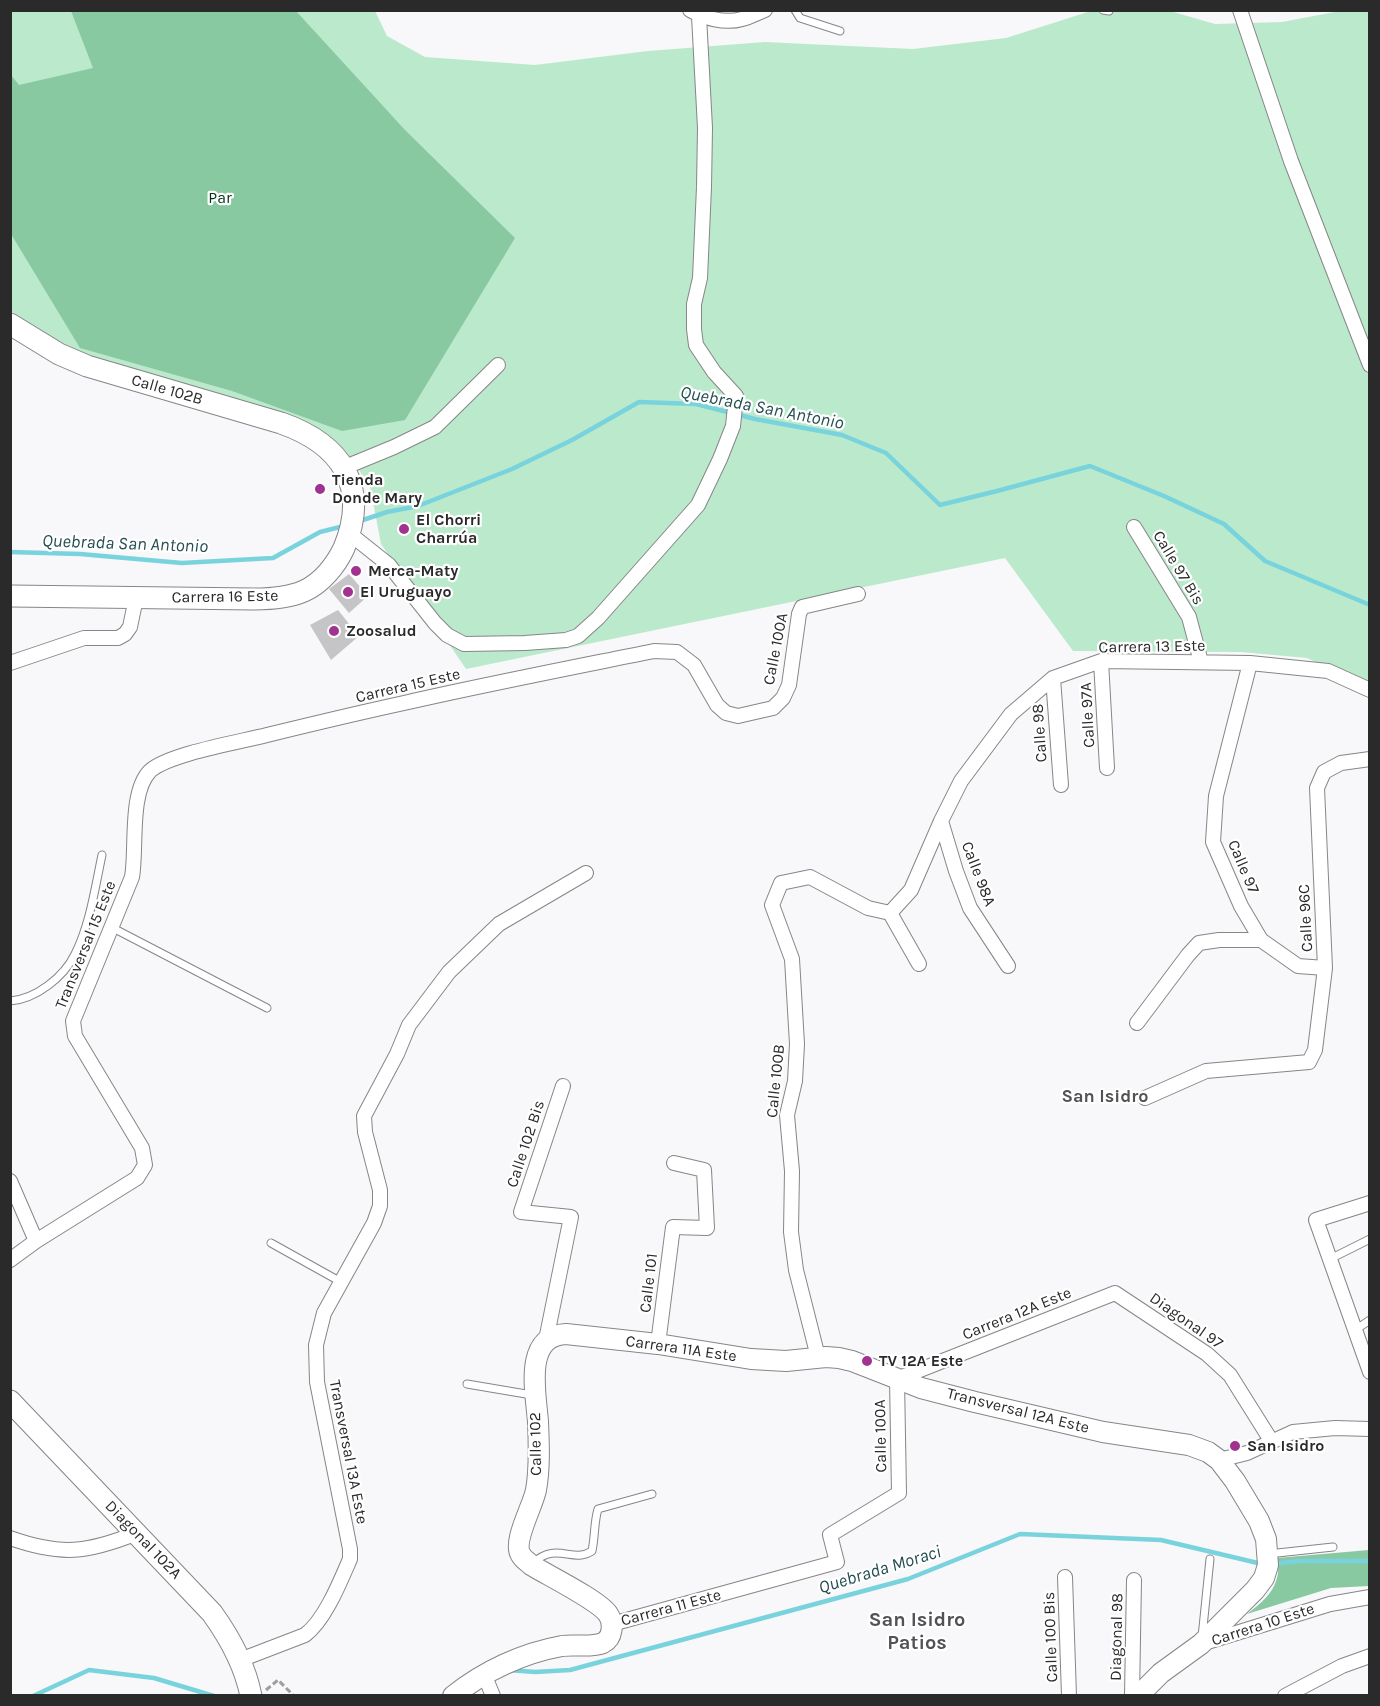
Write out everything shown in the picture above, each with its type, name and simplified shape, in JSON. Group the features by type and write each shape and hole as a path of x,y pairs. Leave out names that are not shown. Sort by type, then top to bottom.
{"main road":[{"name":"Calle 102B","path":"10,324 37,342 75,362 281,423 309,435 327,447"},
{"name":"Carrera 16 Este","path":"10,596 272,599 305,591 320,581 333,567 350,534 354,506 352,491 337,457 327,447"},
{"name":"Diagonal 102A","path":"10,1401 212,1613 240,1660 251,1695"}],"street":[{"path":"350,534 389,565 447,635 464,644 566,640 578,636 598,618 698,505 733,426 736,396 714,372 696,345 694,329 694,304 700,278 705,128 694,13 718,20 740,20 765,10"},
{"path":"1240,10 1291,161 1370,364"},
{"path":"343,468 435,427 498,366"},
{"name":"Calle 97 Bis","path":"1134,526 1189,617 1201,662"},
{"name":"Calle 100A","path":"726,713 738,716 773,708 783,698 789,685 799,614 802,608 858,594"},
{"path":"10,663 84,638 118,639 130,627 136,598"},
{"name":"Carrera 15 Este","path":"150,771 173,758 405,702 654,651 677,652 694,665 717,705 726,713"},
{"name":"Carrera 13 Este","path":"890,913 911,890 961,781 1011,714 1053,678 1101,661 1250,663 1328,671 1369,689"},
{"name":"Calle 97A","path":"1101,661 1107,768"},
{"name":"Calle 97","path":"1250,663 1216,796 1213,842 1241,906 1261,940 1298,966 1325,968"},
{"name":"Calle 98","path":"1053,678 1061,785"},
{"name":"Calle 96C","path":"1145,1098 1206,1071 1309,1062 1315,1050 1325,968 1317,788 1324,772 1341,763 1370,759"},
{"name":"Transversal 15 Este","path":"10,1260 36,1241 137,1178 145,1165 142,1148 75,1036 73,1021 132,877 136,806 141,786 150,771"},
{"name":"Calle 98A","path":"941,821 970,908 1008,966"},
{"name":"Transversal 13A Este","path":"240,1660 306,1635 314,1629 350,1559 350,1549 317,1383 316,1345 324,1313 374,1223 380,1206 380,1191 365,1132 364,1116 397,1054 409,1025 449,972 499,924 586,873"},
{"name":"Calle 100B","path":"818,1358 796,1270 791,1232 792,1171 787,1115 795,1082 797,1044 792,959 772,905 781,883 810,877 868,908 890,913"},
{"path":"890,913 919,964"},
{"path":"1137,1023 1199,943 1219,940 1261,940"},
{"name":"Calle 102 Bis","path":"563,1086 521,1212 571,1217"},
{"name":"Calle 101","path":"658,1344 673,1227 707,1228 704,1170 674,1163"},
{"path":"10,1181 36,1241"},
{"path":"1370,1203 1316,1220 1370,1372"},
{"name":"Calle 102","path":"531,1565 521,1556 518,1548 534,1498 537,1479 536,1363 546,1340 571,1217"},
{"name":"Carrera 12A Este","path":"897,1379 1115,1293"},
{"name":"Diagonal 97","path":"1115,1293 1207,1354 1230,1376 1272,1442"},
{"name":"Carrera 11A Este","path":"546,1340 566,1334 658,1344 770,1361 818,1358"},
{"name":"Transversal 12A Este","path":"818,1358 852,1361 921,1388 1048,1420 1103,1432 1189,1445 1208,1452 1219,1460"},
{"name":"Calle 100A","path":"837,1562 830,1535 899,1493 897,1379"},
{"path":"1201,1644 1256,1590 1264,1578 1268,1565 1266,1539 1259,1521 1235,1481 1219,1460 1247,1453 1293,1432 1335,1428 1370,1429"},
{"path":"10,1539 52,1550 73,1551 108,1544 137,1533"},
{"name":"Carrera 11 Este","path":"453,1695 484,1674 510,1662 563,1646 602,1643 611,1633 612,1624 837,1562"},
{"path":"531,1565 602,1607 611,1618 612,1624"},
{"name":"Calle 100 Bis","path":"1065,1577 1069,1695"},
{"name":"Diagonal 98","path":"1132,1695 1134,1580"},
{"name":"Carrera 10 Este","path":"1138,1695 1161,1673 1201,1644 1292,1614 1370,1597"},
{"path":"1285,1695 1342,1666 1370,1656"},
{"path":"484,1674 492,1695"}],"lane":[{"path":"795,10 800,18 840,31"},
{"path":"1103,10 1109,11"},
{"path":"10,1001 37,994 60,974 75,955 87,921 102,855"},
{"path":"111,927 267,1008"},
{"path":"1330,1259 1370,1239"},
{"path":"271,1244 341,1282"},
{"path":"1354,1330 1370,1320"},
{"path":"467,1384 535,1395"},
{"path":"531,1565 540,1556 550,1552 587,1554 592,1551 598,1509 652,1494"},
{"path":"1268,1554 1333,1547"},
{"path":"1201,1644 1210,1559"}],"path":[{"path":"261,1695 278,1680 294,1695"}],"green space":[{"path":"11,11 375,11 387,36 425,57 535,65 648,51 765,42 913,49 1006,38 1091,11 1170,11 1215,24 1282,22 1340,11 1369,11 1369,688 1307,658 1241,652 1073,651 1005,558 466,669 381,544 370,486 346,452 300,420 64,350 11,311"},
{"name":"Par","path":"71,11 296,11 405,130 515,238 405,420 342,431 232,391 80,348 11,234 11,75 19,85 93,68"},
{"path":"1369,1550 1369,1586 1331,1588 1247,1614 1269,1594 1275,1584 1278,1573 1277,1558"}],"building":[{"name":"El Uruguayo","path":"349,574 368,596 349,613 329,589"},
{"name":"Zoosalud","path":"338,610 359,636 331,660 310,625"}],"waterway":[{"name":"Quebrada San Antonio","path":"363,520 387,512 418,506 512,469 572,440 639,402 696,404 755,419 842,435 886,453 940,505 1090,466 1164,496 1224,524 1265,561 1370,605"},
{"name":"Quebrada San Antonio","path":"10,552 80,554 182,563 273,558 320,532 340,527"},
{"name":"Quebrada Moraci","path":"508,1670 535,1672 570,1670 908,1579 1020,1534 1161,1540 1262,1564"},
{"name":"Quebrada Moraci","path":"1273,1564 1299,1561 1370,1561"},
{"name":"Quebrada Moraci","path":"33,1696 89,1670 154,1678 214,1696"}],"place":[{"name":"Tienda Donde Mary","path":"320,489"},
{"name":"El Chorri Charrúa","path":"404,529"},
{"name":"Merca-Maty","path":"356,571"},
{"name":"El Uruguayo","path":"348,592"},
{"name":"Zoosalud","path":"334,631"},
{"name":"TV 12A Este","path":"867,1361"},
{"name":"San Isidro","path":"1235,1446"}],"district":[{"name":"San Isidro","path":"1105,1097"},
{"name":"San Isidro Patios","path":"917,1632"}]}
